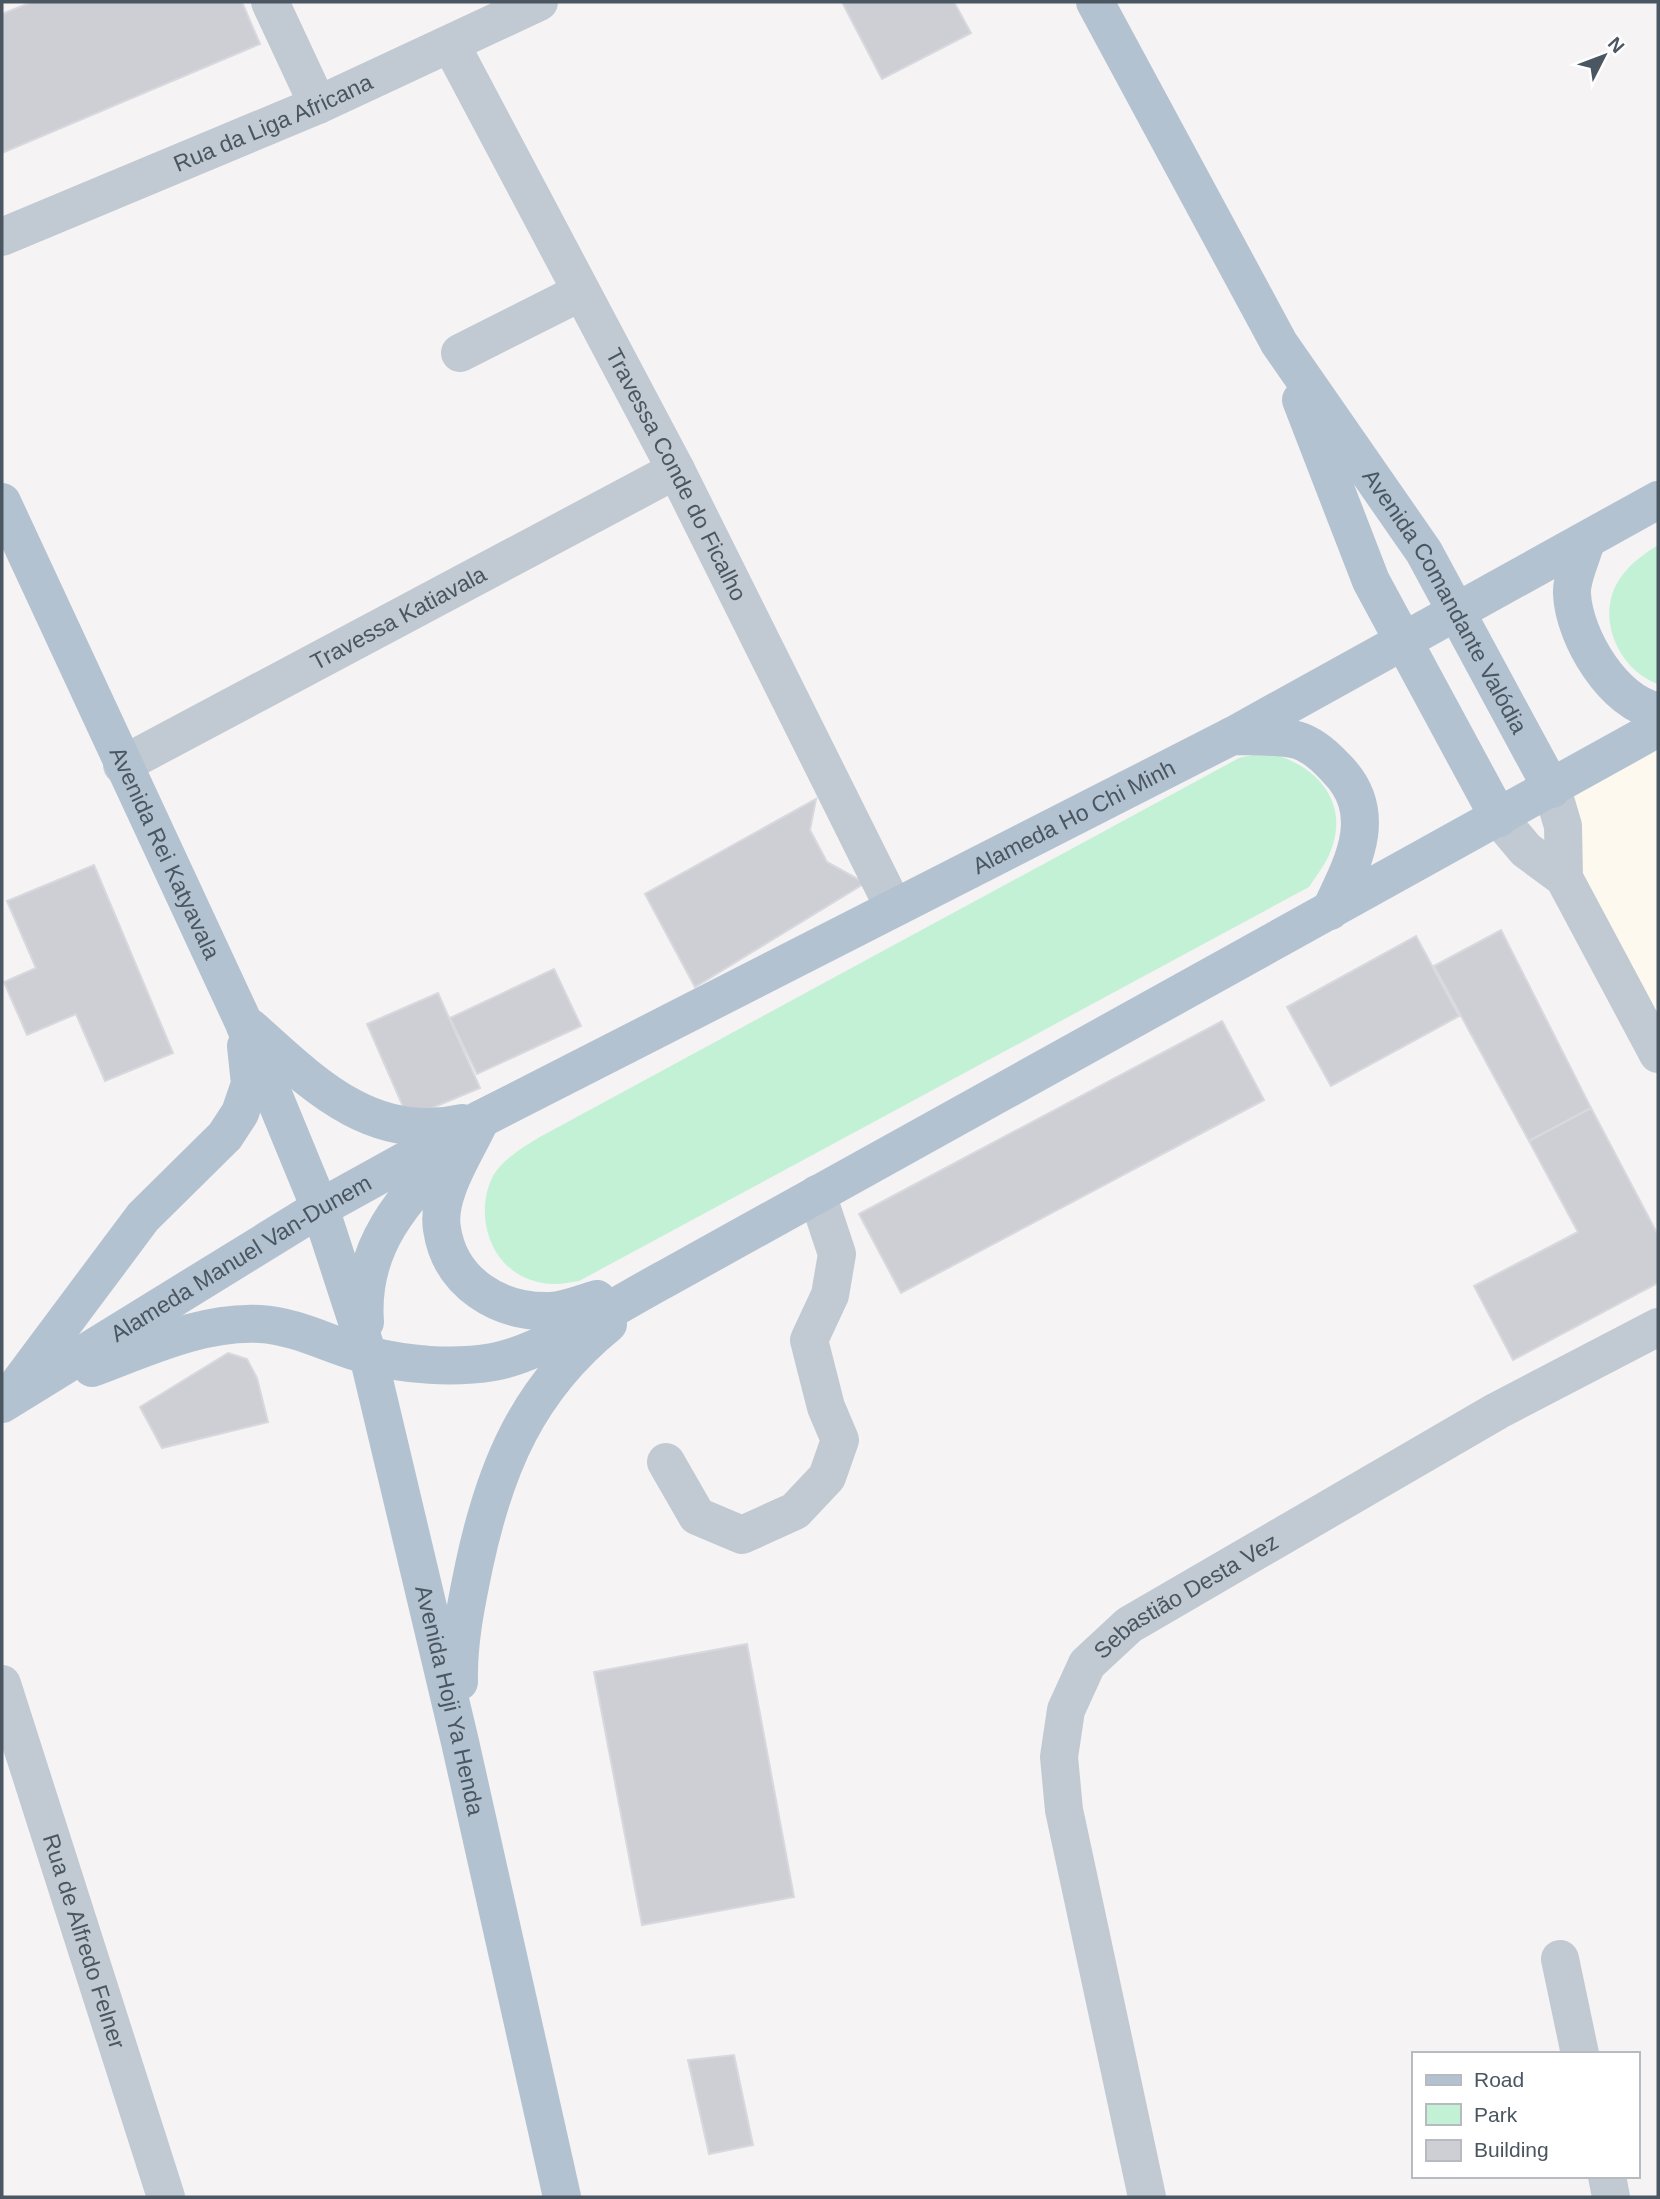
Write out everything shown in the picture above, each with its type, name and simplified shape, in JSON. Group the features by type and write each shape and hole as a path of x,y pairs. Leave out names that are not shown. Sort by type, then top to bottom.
{"main road":[{"name":"Avenida Comandante Valódia","path":"1095,2 1279,342 1424,552 1552,789"},
{"name":"Avenida Comandante Valódia","path":"1279,342 1371,581 1499,818"},
{"name":"Alameda Ho Chi Minh","path":"481,1119 1232,736 1658,500"},
{"name":"Avenida Rei Katyavala","path":"2,502 243,1021 320,1208"},
{"path":"1586,541 1572,593 1581,632 1605,677 1644,709 1658,711"},
{"path":"4,1403 172,1338 239,1324 284,1328 368,1355 414,1364 495,1362 531,1349 665,1279 1658,728"},
{"path":"1232,736 1297,740 1327,758 1351,783 1361,818 1357,854 1330,911"},
{"path":"243,1021 312,1083 339,1102 384,1123 436,1130 481,1119"},
{"path":"4,1403 143,1217 225,1136 240,1113 250,1084 243,1021"},
{"path":"481,1119 445,1199 442,1228 454,1263 476,1291 511,1308 552,1311 665,1279"},
{"path":"368,1355 364,1297 375,1247 393,1218 432,1170 481,1119"},
{"name":"Alameda Manuel Van-Dunem","path":"4,1403 320,1208 481,1119"},
{"name":"Avenida Hoji Ya Henda","path":"320,1208 368,1355 460,1742 562,2197"},
{"path":"460,1742 458,1644 478,1546 499,1469 522,1423 565,1364 592,1337 665,1279"}],"street":[{"path":"270,2 318,105"},
{"name":"Rua da Liga Africana","path":"2,237 318,105 539,2"},
{"name":"Travessa Conde do Ficalho","path":"451,45 676,470 894,908"},
{"path":"460,353 582,292"},
{"name":"Travessa Katiavala","path":"122,765 676,470"},
{"name":"Avenida Comandante Valódia","path":"1552,789 1563,826 1564,878"},
{"name":"Avenida Comandante Valódia","path":"1499,818 1526,850 1564,878 1658,1054"},
{"path":"666,1462 697,1516 742,1535 795,1511 827,1477 839,1440 826,1407 809,1340 830,1295 837,1254 817,1194"},
{"name":"Sebastião Desta Vez","path":"1147,2197 1064,1810 1059,1757 1066,1710 1087,1664 1129,1625 1497,1411 1658,1327"},
{"name":"Rua de Alfredo Felner","path":"2,1684 166,2197"},
{"path":"1560,1959 1580,2052"}],"shaded area":[{"path":"1658,730 1658,1054 1564,878 1552,789"}],"green space":[{"path":"1658,545 1658,684 1644,677 1621,653 1610,623 1610,607 1613,592 1621,577 1638,559"},
{"path":"1265,752 1296,763 1310,772 1330,796 1335,810 1336,826 1331,850 1309,887 579,1281 555,1284 531,1280 517,1273 496,1251 489,1237 486,1221 487,1191 493,1176 507,1159 538,1138 1239,758"}],"building":[{"path":"32,2 242,2 260,44 2,153 2,14"},
{"path":"842,2 954,2 971,33 882,79"},
{"path":"816,799 810,830 827,862 865,883 695,987 645,894"},
{"path":"94,865 173,1053 105,1081 76,1014 27,1035 4,982 36,968 7,901"},
{"path":"1501,930 1591,1108 1529,1141 1434,966"},
{"path":"1416,936 1459,1016 1331,1086 1287,1007"},
{"path":"554,969 581,1026 477,1074 450,1018"},
{"path":"438,993 480,1088 408,1118 367,1024"},
{"path":"1222,1021 1264,1100 901,1293 859,1214"},
{"path":"1591,1108 1658,1235 1658,1283 1513,1360 1474,1286 1578,1232 1529,1141"},
{"path":"228,1353 247,1359 257,1378 268,1422 162,1448 140,1407"},
{"path":"747,1644 794,1897 642,1925 594,1672"},
{"path":"734,2055 753,2145 709,2154 688,2060"}]}
